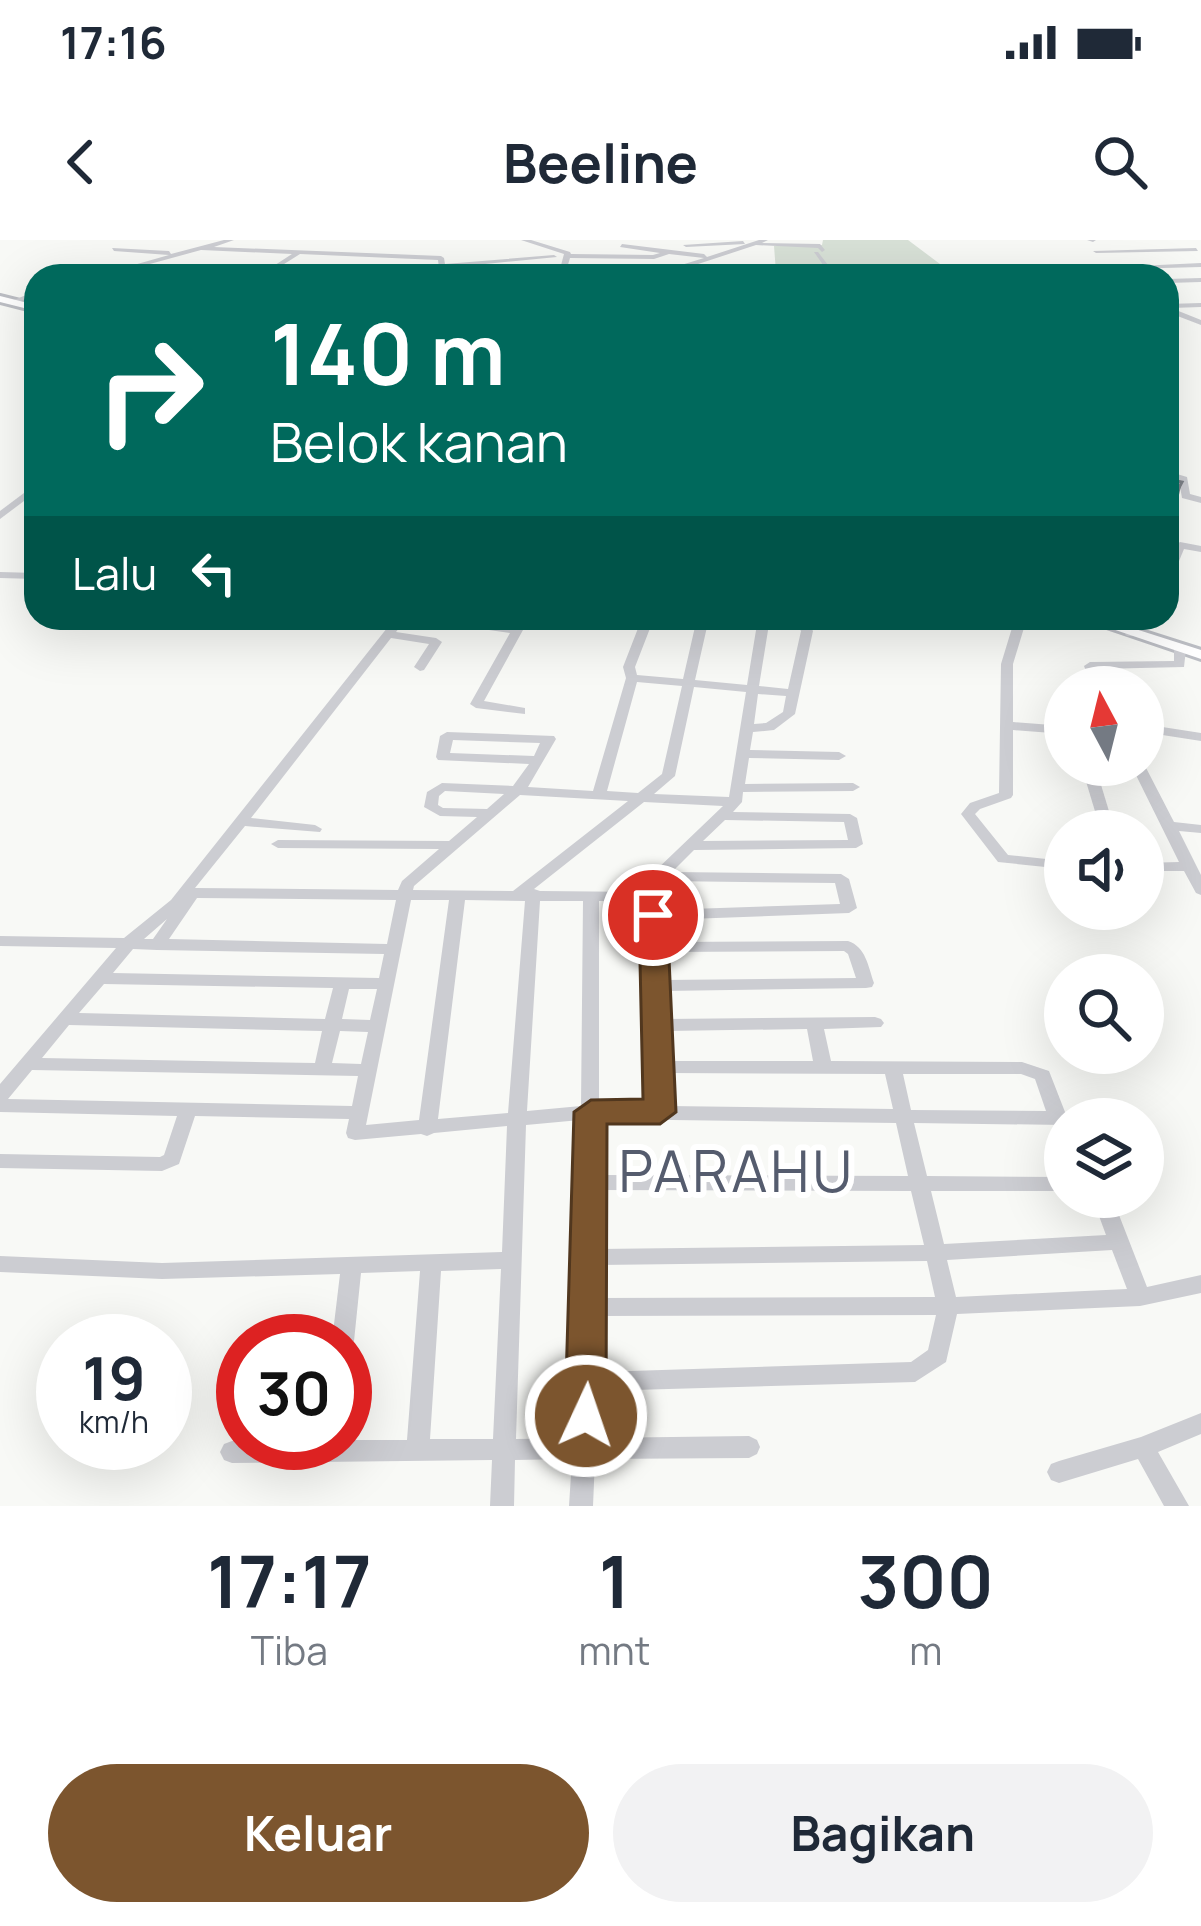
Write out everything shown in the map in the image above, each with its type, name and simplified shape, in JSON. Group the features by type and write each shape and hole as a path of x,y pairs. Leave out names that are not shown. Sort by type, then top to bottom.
{"main road":[{"path":"1121,630 1201,655"}],"street":[{"path":"141,264 231,240"},
{"path":"272,252 295,240"},
{"path":"524,240 567,257"},
{"path":"691,264 765,240"},
{"path":"1093,240 1099,246 1182,242 1200,260"},
{"path":"686,244 820,246 824,253 768,253"},
{"path":"196,246 237,253 441,258 442,264"},
{"path":"622,246 713,257"},
{"path":"114,249 175,252"},
{"path":"506,264 567,257 657,256 671,251"},
{"path":"1096,251 1200,260"},
{"path":"1125,252 1136,260"},
{"path":"279,264 298,253"},
{"path":"816,253 824,264"},
{"path":"657,256 662,264"},
{"path":"566,264 567,257"},
{"path":"1166,259 1174,264"},
{"path":"837,264 851,260 895,260 898,264"},
{"path":"851,260 880,264"},
{"path":"1113,260 1200,260"},
{"path":"1179,273 1189,273 1200,260"},
{"path":"1179,267 1201,280 1179,291"},
{"path":"1179,478 1184,479 1185,496 1201,500"},
{"path":"0,516 24,493"},
{"path":"158,945 188,894 390,630"},
{"path":"517,630 476,704 520,711"},
{"path":"600,791 632,678 628,668 643,630"},
{"path":"667,797 700,630"},
{"path":"660,1112 652,906 658,876 733,802 762,630"},
{"path":"747,728 769,727 789,714 806,630"},
{"path":"1017,630 1007,664 1006,795 968,809 968,814 1003,859 1044,863"},
{"path":"1132,634 1134,630"},
{"path":"387,634 436,643 420,667"},
{"path":"1090,666 1180,664 1180,649"},
{"path":"632,678 793,693"},
{"path":"1005,725 1044,728"},
{"path":"1164,731 1201,737"},
{"path":"411,876 521,787 538,760 548,739 450,733 442,765 538,760"},
{"path":"743,754 839,756"},
{"path":"502,1506 525,894 668,776"},
{"path":"1148,786 1201,890"},
{"path":"490,813 440,812 431,807 433,795 442,787 521,787 733,802 850,818 856,844 692,846"},
{"path":"733,802 853,788"},
{"path":"242,821 315,829"},
{"path":"1167,826 1201,829"},
{"path":"278,844 452,845"},
{"path":"420,845 401,897 355,1129 360,1135 591,1112 1044,1116"},
{"path":"1164,867 1186,866"},
{"path":"0,1101 129,943 188,894 457,899 525,894 652,906 849,908 841,879 658,876"},
{"path":"581,1506 592,1182 591,897"},
{"path":"428,1129 457,899"},
{"path":"0,941 392,950"},
{"path":"654,947 848,946 855,951 866,982 656,986"},
{"path":"98,978 385,984"},
{"path":"322,1069 342,983"},
{"path":"66,1019 376,1026"},
{"path":"657,1024 875,1023"},
{"path":"815,1026 823,1068"},
{"path":"29,1064 370,1070"},
{"path":"658,1067 1036,1070 1043,1075 1051,1098"},
{"path":"588,1382 915,1372 938,1355 948,1306 892,1067"},
{"path":"0,1101 187,1113 360,1113"},
{"path":"0,1161 162,1164 172,1160 187,1113"},
{"path":"592,1182 1044,1184"},
{"path":"1109,1218 1140,1297"},
{"path":"589,1257 932,1253 1118,1242"},
{"path":"0,1264 162,1270 513,1260"},
{"path":"418,1450 431,1262"},
{"path":"347,1314 351,1268"},
{"path":"589,1306 948,1306 1140,1297 1201,1284"},
{"path":"1060,1472 1143,1447 1201,1423"},
{"path":"372,1448 749,1447"},
{"path":"1143,1447 1177,1506"}],"shaded area":[{"path":"823,240 908,240 940,264 775,264 774,246 822,245"}],"district":[{"name":"PARAHU","path":"737,1170"}],"route":[{"path":"586,1416 591,1112 660,1112 653,915"}]}
